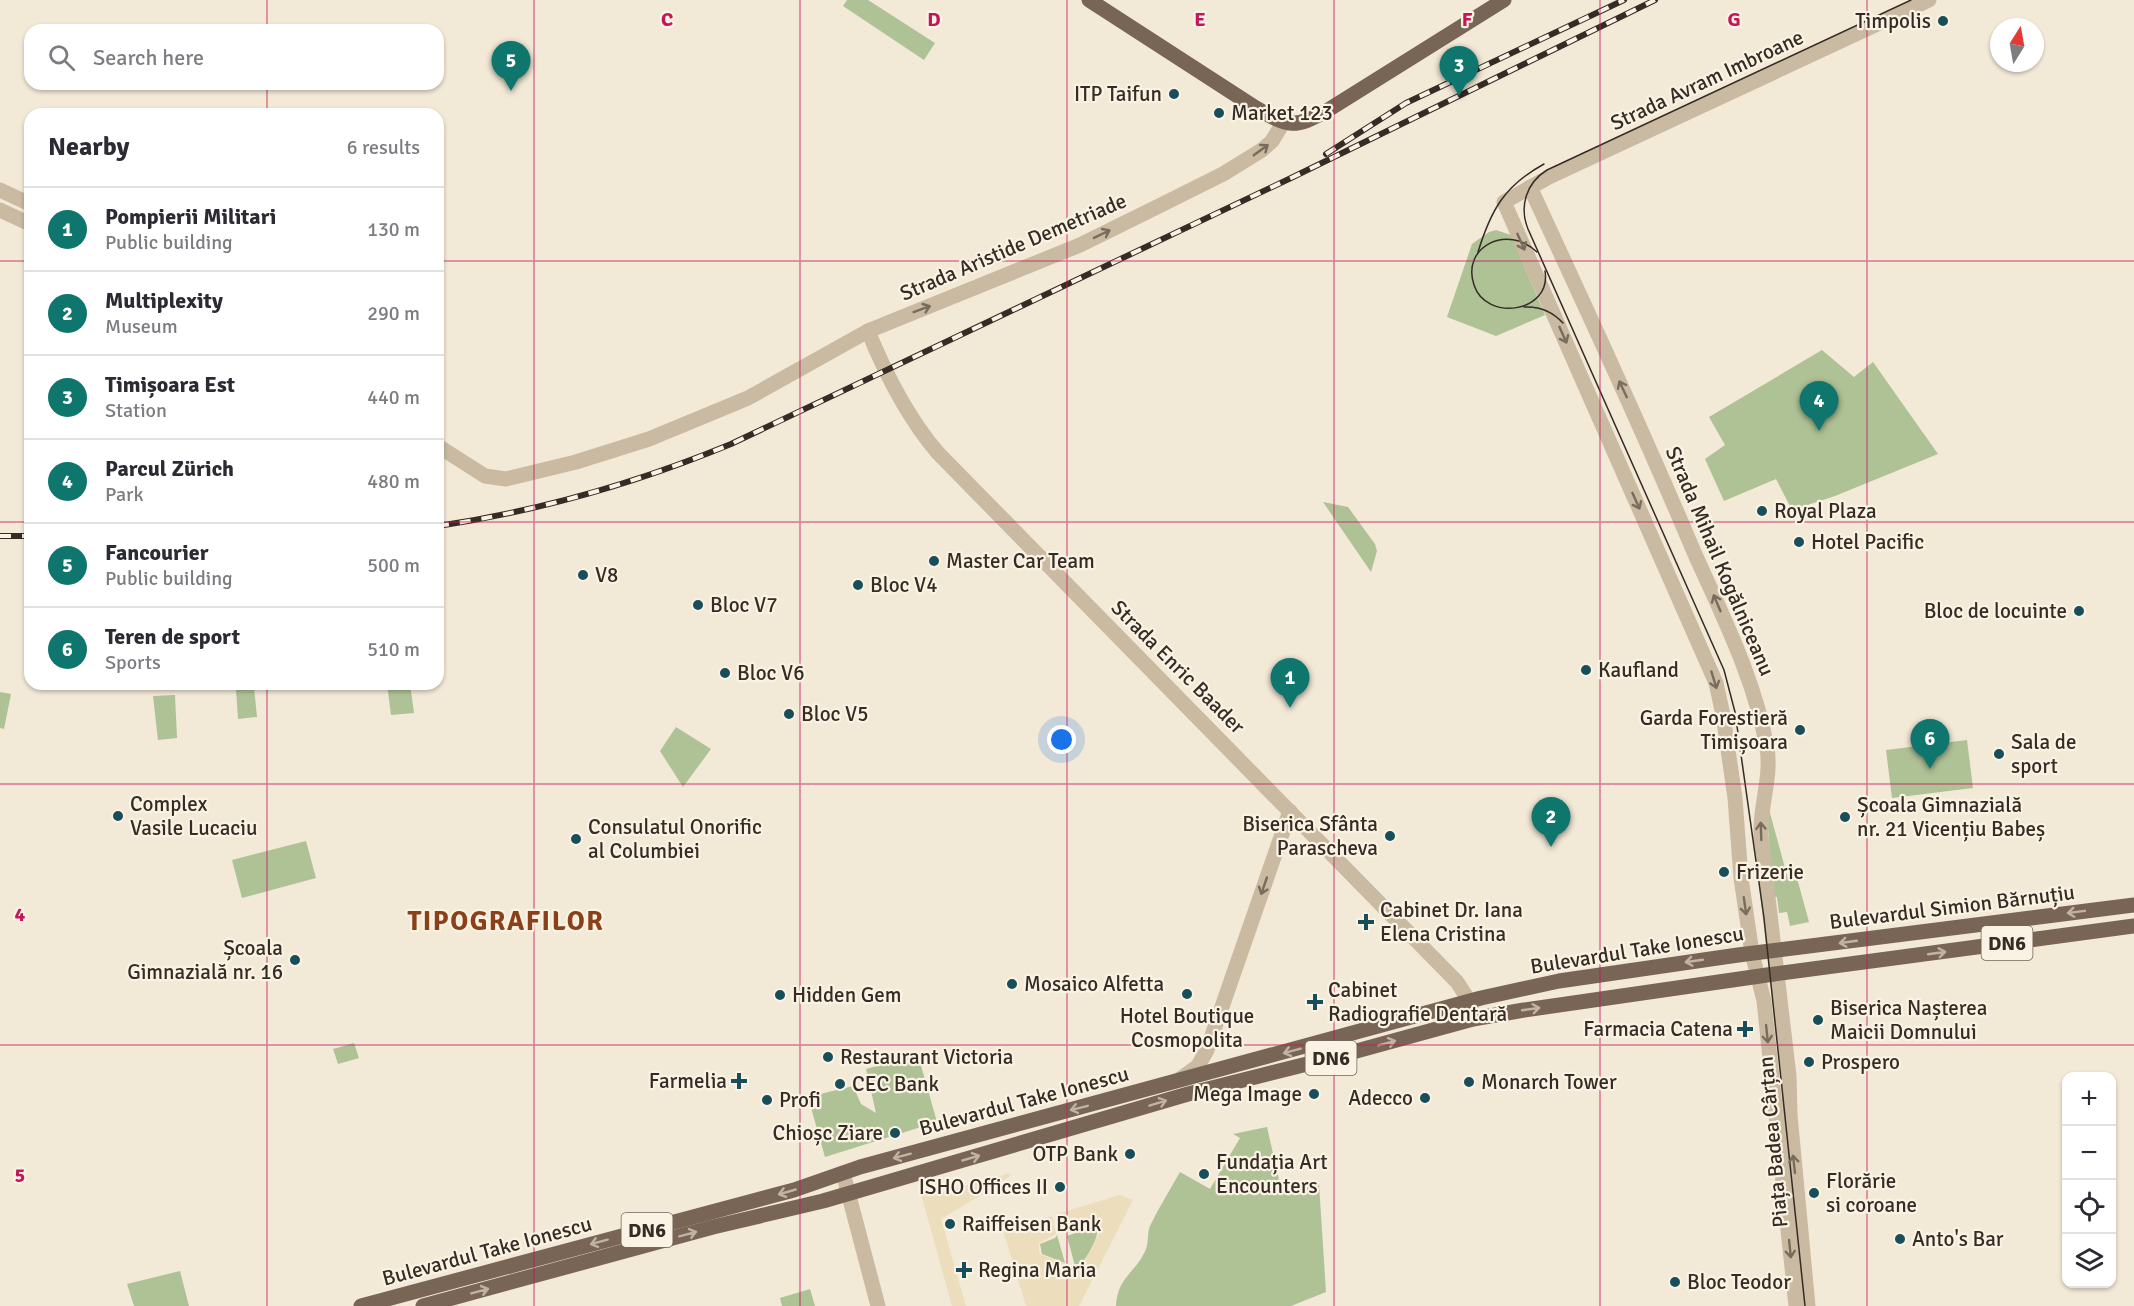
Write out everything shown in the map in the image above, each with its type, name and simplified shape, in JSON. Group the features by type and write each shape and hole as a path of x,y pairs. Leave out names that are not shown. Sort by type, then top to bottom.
{"main road":[{"path":"1089,0 1256,108 1284,123 1299,124 1311,120 1504,0"},
{"name":"Bulevardul Simion Bărnuțiu","path":"1775,951 2134,905"},
{"name":"Bulevardul Simion Bărnuțiu","path":"1758,977 2134,926"},
{"name":"Bulevardul Take Ionescu","path":"362,1306 794,1190 843,1173 1470,1002 1559,981 1775,951"},
{"name":"Bulevardul Take Ionescu","path":"423,1306 713,1227 768,1216 1188,1094 1321,1061 1473,1019 1758,977"}],"street":[{"name":"Strada Avram Imbroane","path":"1752,953 1741,878 1735,798 1723,715 1713,676 1504,202 1530,186 1929,0"},
{"name":"Strada Aristide Demetriade","path":"444,450 485,476 506,479 593,457 678,428 766,388 868,332 1058,254 1223,174 1262,150 1272,141 1284,123"},
{"name":"Strada Mihail Kogălniceanu","path":"1530,186 1647,442 1739,656 1757,707 1768,758 1760,832 1778,974"},
{"path":"0,190 24,201"},
{"path":"0,210 24,221"},
{"name":"Strada Enric Baader","path":"868,332 885,371 914,420 938,453 1457,982 1470,1002 1473,1019"},
{"path":"1176,1081 1195,1069 1207,1050 1290,811"},
{"path":"1752,953 1758,977"},
{"name":"Piața Badea Cârțan","path":"1778,974 1808,1306"},
{"name":"Piața Badea Cârțan","path":"1758,977 1764,1002 1796,1306"},
{"path":"843,1173 878,1306"}],"green space":[{"path":"847,0 868,0 935,43 924,60 843,6"},
{"path":"1496,230 1511,235 1545,315 1496,336 1447,317 1472,244"},
{"path":"1822,350 1854,377 1873,362 1938,454 1835,496 1792,510 1776,479 1724,501 1705,459 1725,445 1709,417"},
{"path":"1323,502 1348,507 1375,544 1377,551 1371,572"},
{"path":"236,690 254,690 257,717 238,719"},
{"path":"388,690 411,690 414,713 391,715"},
{"path":"0,692 11,694 4,729 0,728"},
{"path":"175,695 177,738 158,740 153,696"},
{"path":"676,727 711,749 683,787 660,751"},
{"path":"1967,740 1973,788 1892,798 1886,750"},
{"path":"1767,802 1788,879 1797,878 1809,922 1790,926 1787,912 1779,913 1777,897 1771,897"},
{"path":"306,841 316,878 242,898 232,860"},
{"path":"354,1043 359,1058 338,1064 333,1049"},
{"path":"918,1055 937,1122 825,1157 808,1097 853,1086 861,1104 876,1113 866,1069"},
{"path":"1267,1127 1282,1193 1319,1184 1326,1292 1291,1306 1116,1306 1120,1288 1142,1257 1147,1246 1150,1226 1180,1172 1210,1189 1240,1138 1233,1134"},
{"path":"1089,1226 1097,1228 1096,1237 1085,1258 1079,1266 1075,1266 1067,1236"},
{"path":"1057,1235 1065,1263 1042,1254 1040,1244"},
{"path":"180,1271 189,1306 134,1306 127,1284"},
{"path":"810,1289 815,1306 782,1306 780,1298"}],"shaded area":[{"path":"1010,1173 1011,1175 991,1189 941,1219 966,1306 952,1306 921,1194 932,1195"},
{"path":"1120,1195 1133,1200 1079,1306 1026,1306 1003,1230 1052,1216 1056,1234 1039,1243 1039,1252 1071,1266 1079,1267 1084,1262 1099,1229 1089,1224 1065,1233 1061,1231 1056,1214"}],"tram line":[{"path":"1805,1306 1764,918 1735,712 1724,670 1528,229 1524,212 1529,189 1547,170 1911,0"},
{"path":"1478,252 1488,224 1501,200 1519,181 1544,164"},
{"path":"1537,252 1513,240 1490,243 1474,259 1472,271 1474,285 1481,297 1491,304 1504,308 1517,308 1529,304 1539,296 1544,285 1545,271"},
{"path":"1524,307 1545,310 1555,315 1563,323"}],"railway":[{"path":"1326,154 1406,103 1624,0"},
{"path":"444,525 550,504 587,494 660,471 731,444 1291,178 1655,0"},
{"path":"0,536 24,536"}],"place":[{"name":"Timpolis","path":"1943,21"},
{"name":"Fancourier","path":"511,91"},
{"name":"ITP Taifun","path":"1174,94"},
{"name":"Timișoara Est","path":"1459,96"},
{"name":"Market 123","path":"1219,113"},
{"name":"Parcul Zürich","path":"1819,431"},
{"name":"Royal Plaza","path":"1762,511"},
{"name":"Hotel Pacific","path":"1799,542"},
{"name":"Master Car Team","path":"934,561"},
{"name":"V8","path":"583,575"},
{"name":"Bloc V4","path":"858,585"},
{"name":"Bloc V7","path":"698,605"},
{"name":"Bloc de locuinte","path":"2079,611"},
{"name":"Kaufland","path":"1586,670"},
{"name":"Bloc V6","path":"725,673"},
{"name":"Pompierii Militari","path":"1290,708"},
{"name":"Bloc V5","path":"789,714"},
{"name":"Garda Forestieră Timișoara","path":"1800,730"},
{"name":"Sala de sport","path":"1999,754"},
{"name":"Teren de sport","path":"1930,769"},
{"name":"Complex Vasile Lucaciu","path":"118,816"},
{"name":"Școala Gimnazială nr. 21 Vicențiu Babeș","path":"1845,817"},
{"name":"Biserica Sfânta Parascheva","path":"1390,836"},
{"name":"Consulatul Onorific al Columbiei","path":"576,839"},
{"name":"Multiplexity","path":"1551,847"},
{"name":"Frizerie","path":"1724,872"},
{"name":"Cabinet Dr. Iana Elena Cristina","path":"1366,922"},
{"name":"Școala Gimnazială nr. 16","path":"295,960"},
{"name":"Mosaico Alfetta","path":"1012,984"},
{"name":"Hotel Boutique Cosmopolita","path":"1187,994"},
{"name":"Hidden Gem","path":"780,995"},
{"name":"Cabinet Radiografie Dentară","path":"1315,1002"},
{"name":"Biserica Nașterea Maicii Domnului","path":"1818,1020"},
{"name":"Farmacia Catena","path":"1745,1029"},
{"name":"Restaurant Victoria","path":"828,1057"},
{"name":"Prospero","path":"1809,1062"},
{"name":"Farmelia","path":"739,1081"},
{"name":"Monarch Tower","path":"1469,1082"},
{"name":"CEC Bank","path":"840,1084"},
{"name":"Mega Image","path":"1314,1094"},
{"name":"Adecco","path":"1425,1098"},
{"name":"Profi","path":"767,1100"},
{"name":"Chioșc Ziare","path":"895,1133"},
{"name":"OTP Bank","path":"1130,1154"},
{"name":"Fundația Art Encounters","path":"1204,1174"},
{"name":"ISHO Offices II","path":"1060,1187"},
{"name":"Florărie si coroane","path":"1814,1193"},
{"name":"Raiffeisen Bank","path":"950,1224"},
{"name":"Anto's Bar","path":"1900,1239"},
{"name":"Regina Maria","path":"964,1270"},
{"name":"Bloc Teodor","path":"1675,1282"}],"district":[{"name":"TIPOGRAFILOR","path":"506,921"}]}
